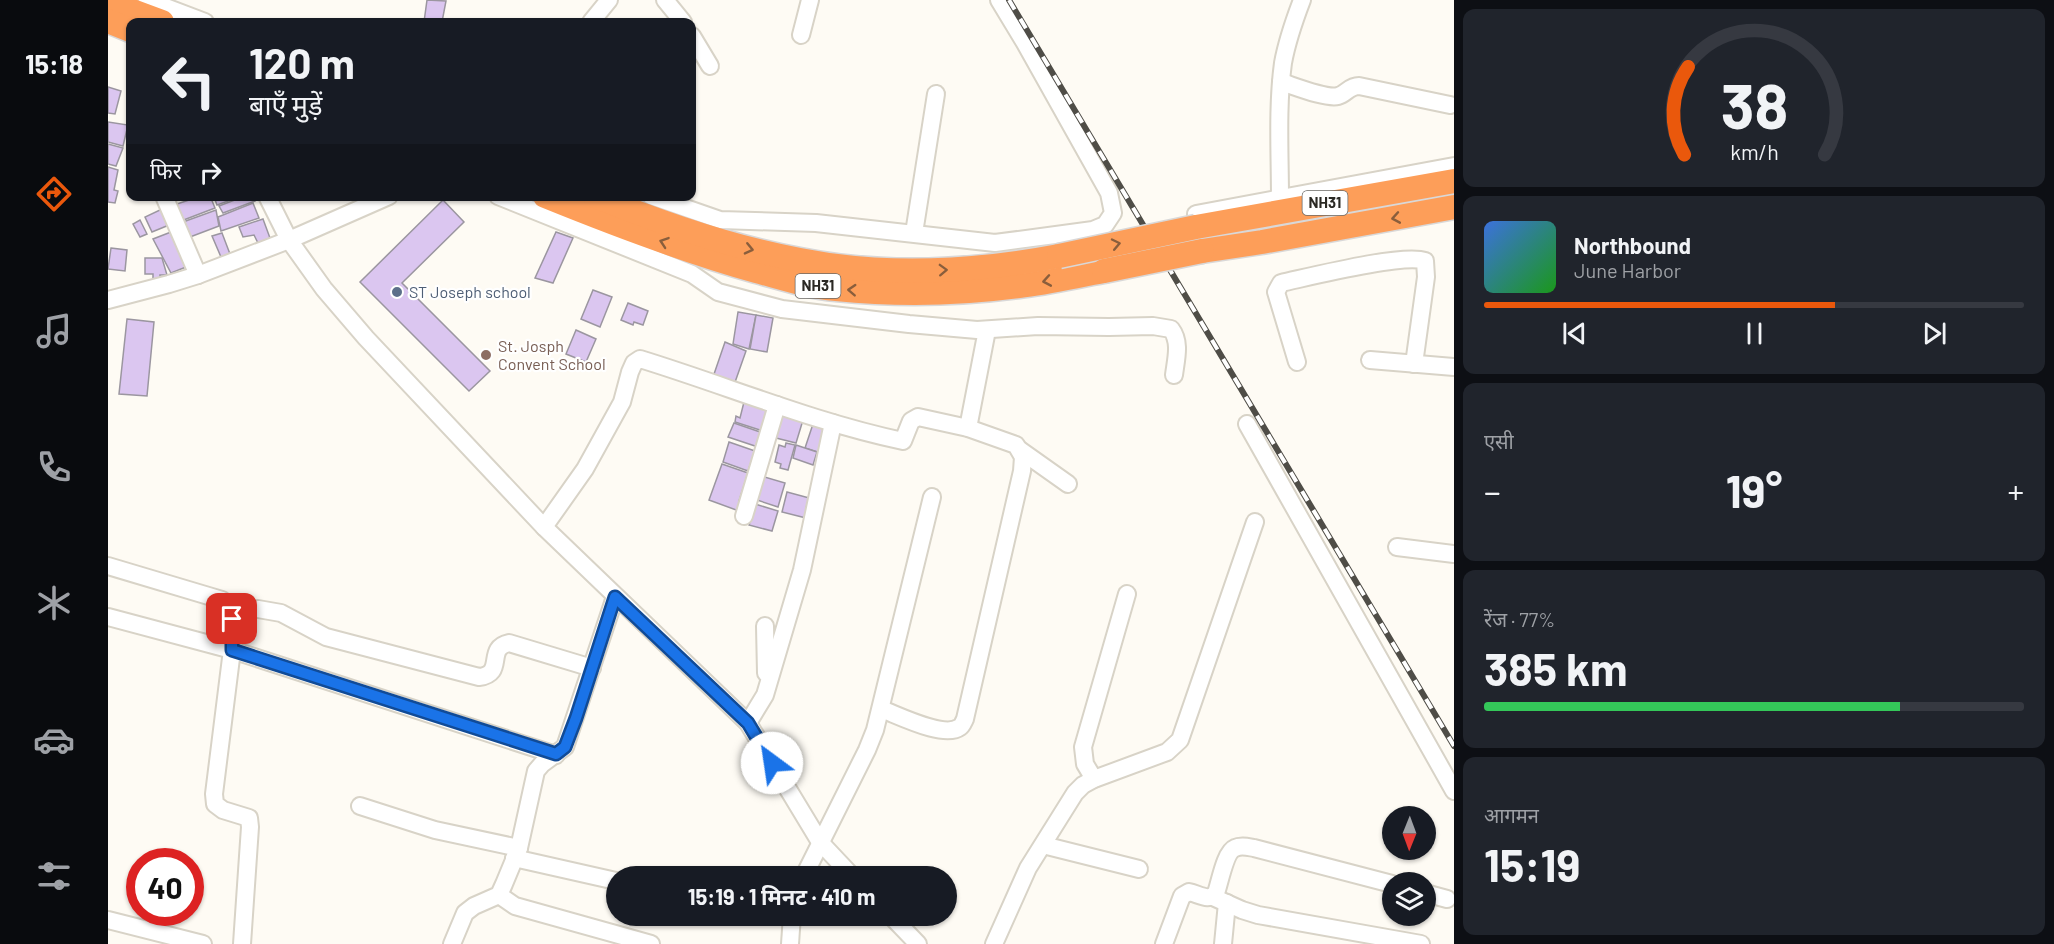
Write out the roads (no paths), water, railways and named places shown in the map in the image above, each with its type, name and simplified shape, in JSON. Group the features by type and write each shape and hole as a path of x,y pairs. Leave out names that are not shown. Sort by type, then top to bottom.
{"highway":[{"path":"108,2 175,14"},
{"path":"108,21 126,28"},
{"name":"NH31","path":"608,201 692,232 801,261 918,271 974,269 1059,256 1196,220 1454,181"},
{"name":"NH31","path":"557,201 627,229 713,259 792,281 834,289 896,292 955,291 1018,286 1454,207"}],"street":[{"path":"147,0 175,14 190,18"},
{"path":"594,18 609,0"},
{"path":"665,0 679,18"},
{"path":"801,35 810,0"},
{"path":"665,201 720,220 816,223 994,243 1093,230 1105,225 1113,213 1109,194 999,0"},
{"path":"1280,199 1281,82 1290,30 1302,0"},
{"path":"108,32 126,39"},
{"path":"696,43 710,66"},
{"path":"1281,82 1333,97 1353,86 1359,86 1450,105"},
{"path":"914,233 936,94"},
{"path":"1196,220 1280,199 1454,166"},
{"path":"166,201 198,275"},
{"path":"270,201 289,240 324,289 366,338 544,527 748,723 820,842 843,866"},
{"path":"108,300 198,275 289,240 378,201"},
{"path":"510,201 692,274 718,292 782,309 909,324 987,330 1038,326 1171,328 1177,343 1174,375"},
{"path":"1298,362 1276,292 1281,283 1389,262 1419,259 1425,261 1426,277 1414,364"},
{"path":"968,428 987,330"},
{"path":"544,527 585,470 622,402 630,372 634,363 640,358 833,423 903,441 911,421 918,417 968,428 1016,444 1023,456 1022,471 965,719 961,727 953,730 936,730 881,709"},
{"path":"1370,360 1454,367"},
{"path":"744,516 777,405"},
{"path":"748,723 765,695 802,570 833,423"},
{"path":"1247,424 1454,791"},
{"path":"1020,450 1068,484"},
{"path":"809,866 867,750 881,709 932,497"},
{"path":"994,944 1028,868 1083,784 1167,752 1180,740 1255,522"},
{"path":"1397,547 1454,554"},
{"path":"108,566 222,600 230,608 232,650 214,794 215,804 223,810 249,818 242,944"},
{"path":"1094,779 1085,764 1083,747 1127,594"},
{"path":"452,944 465,913 474,906 499,895 516,853 536,771 565,747 615,597"},
{"path":"258,609 281,613 326,637 479,677 488,676 494,671 497,650 509,643 592,668"},
{"path":"108,617 232,650 556,754"},
{"path":"765,626 765,695"},
{"path":"360,806 435,830 606,878"},
{"path":"1043,844 1139,868"},
{"path":"1223,944 1220,900 1216,893 1228,854 1233,848 1242,846 1382,881"},
{"path":"1164,944 1182,896 1189,892 1281,920 1421,944"},
{"path":"499,895 515,906 651,944"},
{"path":"1436,896 1447,898"},
{"path":"108,920 203,944"},
{"path":"789,944 791,926"},
{"path":"901,926 918,944"}],"railway":[{"path":"1009,0 1454,746"}],"place":[{"name":"ST Joseph school","path":"397,292"},
{"name":"St. Josph Convent School","path":"486,355"}]}
